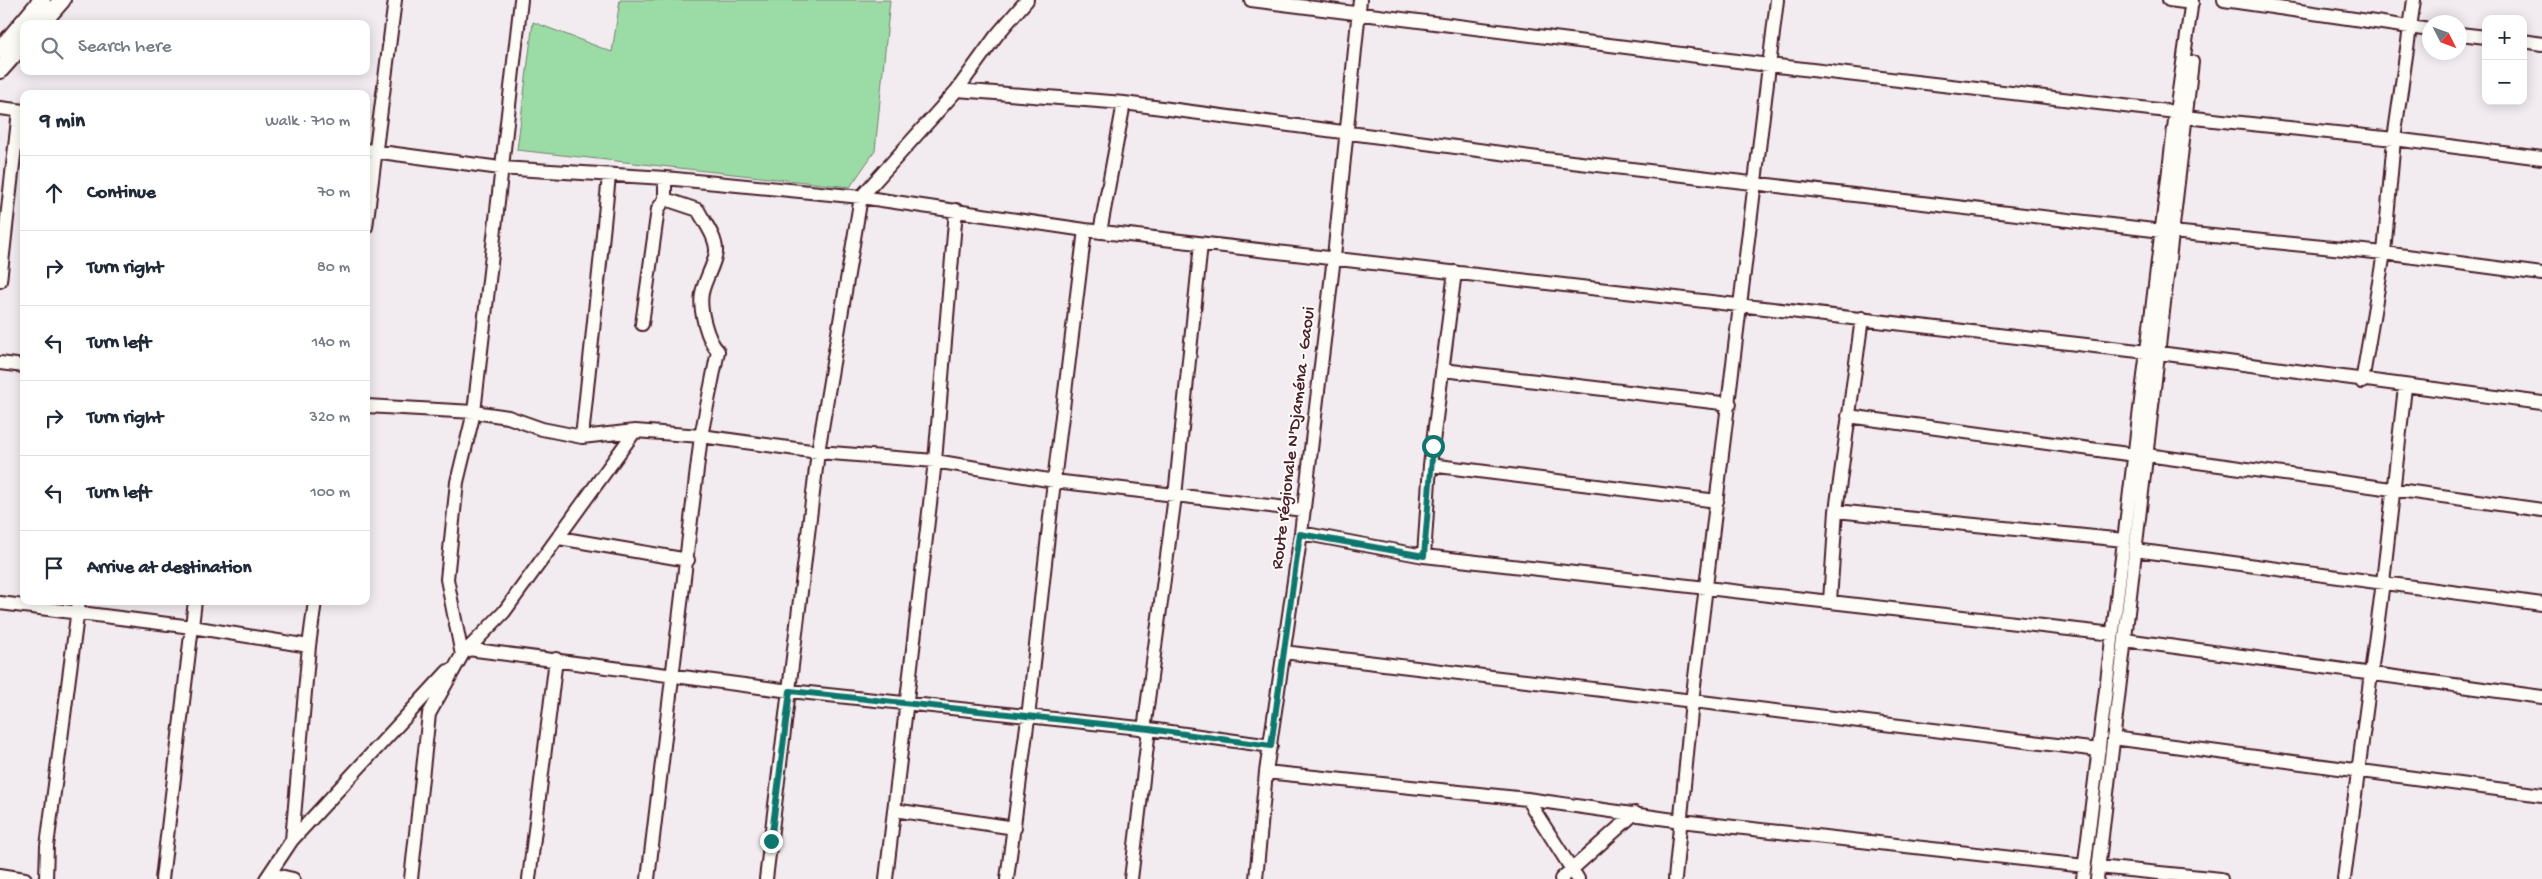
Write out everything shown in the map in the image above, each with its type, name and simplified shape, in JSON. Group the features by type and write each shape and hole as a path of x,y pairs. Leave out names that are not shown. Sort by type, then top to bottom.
{"main road":[{"path":"25,20 42,0"},
{"path":"44,20 62,0"},
{"path":"0,50 20,26"},
{"path":"0,70 20,48"}],"street":[{"path":"370,165 395,0"},
{"path":"411,879 429,714 465,652 448,579 457,482 474,412 500,168 521,0"},
{"path":"766,879 818,452 861,197 957,90 996,36 1027,0"},
{"path":"1251,0 1359,6 1769,65 2542,158"},
{"path":"1675,879 1692,702 1730,404 1777,0"},
{"path":"2169,0 2195,1 2141,455 2135,550 2097,873 2221,879"},
{"path":"2224,0 2422,29"},
{"path":"2362,382 2384,253 2394,139 2414,0"},
{"name":"Route régionale N'Djaména - Gaoui","path":"1256,879 1266,772 1304,510 1334,257 1359,6"},
{"path":"2467,35 2482,37"},
{"path":"2527,42 2542,44"},
{"path":"957,90 1124,103 1546,159 2167,231 2384,253 2542,274"},
{"path":"1100,232 1124,103"},
{"path":"0,108 20,111"},
{"path":"0,280 20,126"},
{"path":"371,150 500,168 665,178 861,197 1100,232 1862,318 2542,403"},
{"path":"582,437 609,176"},
{"path":"642,324 658,209 665,199 665,178"},
{"path":"648,879 688,560 701,436 718,351 711,345 704,315 702,294 716,252 714,240 698,210 665,199"},
{"path":"886,879 935,461 956,210"},
{"path":"1007,879 1015,828 1054,481 1085,230"},
{"path":"1130,879 1175,496 1201,244"},
{"path":"1424,556 1430,465 1456,272"},
{"path":"1830,602 1836,511 1862,318"},
{"path":"0,363 20,366"},
{"path":"1442,370 1730,404"},
{"path":"2344,879 2383,582 2405,386"},
{"path":"370,406 474,412 508,417 542,429 582,437 635,431 701,436 818,452 935,461 1054,481 1304,510"},
{"path":"1848,416 2542,510"},
{"path":"293,879 268,876 292,840 504,612 635,431"},
{"path":"1266,772 1527,799 1681,821 2084,873 2124,540 2141,455"},
{"path":"1430,465 1717,501"},
{"path":"1836,511 2124,540"},
{"path":"1300,534 1424,556 2113,634"},
{"path":"559,538 688,560"},
{"path":"2135,550 2542,604"},
{"path":"0,604 20,605"},
{"path":"26,605 79,607 309,646"},
{"path":"162,879 195,605"},
{"path":"292,840 309,646 315,605"},
{"path":"46,879 47,846 79,607"},
{"path":"2125,640 2542,697"},
{"path":"465,652 556,659 790,691 1146,730 1271,746"},
{"path":"1283,652 1692,702 1821,715 2099,750"},
{"path":"529,879 556,659"},
{"path":"2113,738 2542,795"},
{"path":"1527,799 1575,874"},
{"path":"894,810 1015,828"},
{"path":"1561,879 1575,874 1635,813"},
{"path":"0,875 26,879"}],"green space":[{"path":"620,0 890,0 875,151 850,187 517,150 533,22 612,52"}],"route":[{"path":"771,841 790,691 1028,718 1149,729 1271,746 1300,534 1424,556 1433,446"}]}
